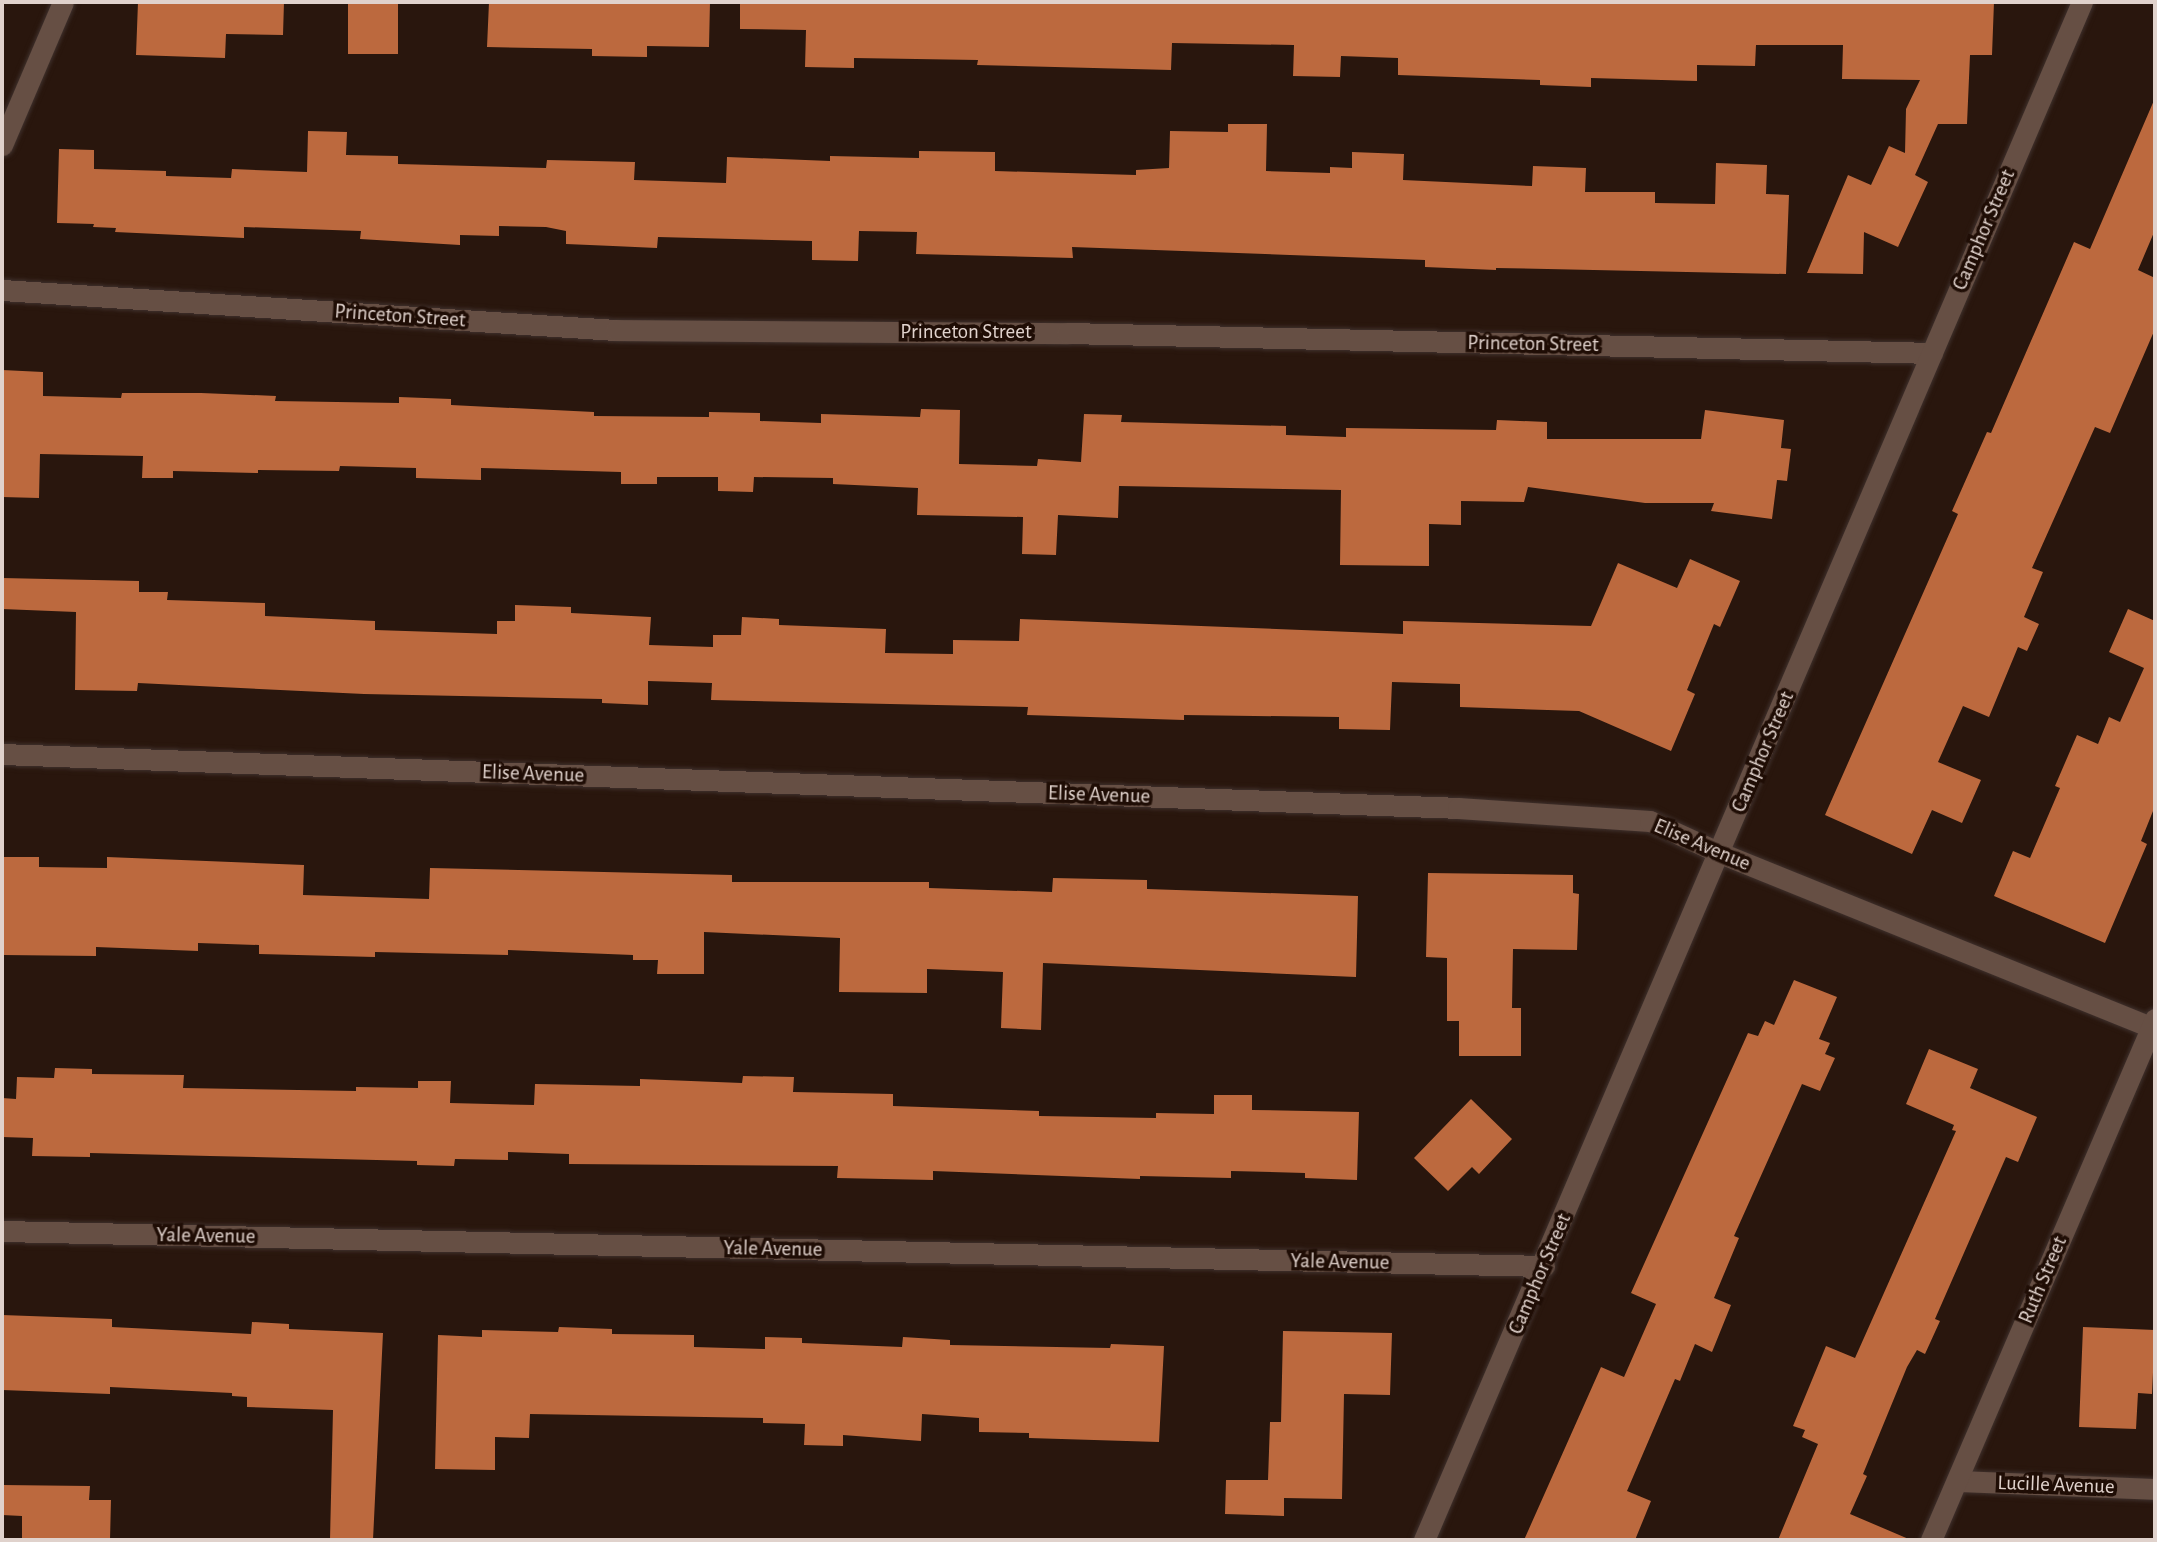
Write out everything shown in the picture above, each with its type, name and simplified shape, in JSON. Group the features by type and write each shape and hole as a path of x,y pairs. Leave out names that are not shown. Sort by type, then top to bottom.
{"street":[{"path":"2,145 63,2"},
{"name":"Camphor Street","path":"1424,1540 1544,1266 2082,2"},
{"name":"Princeton Street","path":"2,289 615,330 1067,333 1932,353"},
{"name":"Elise Avenue","path":"2,754 1458,808 1650,821 1720,853 2154,1026"},
{"name":"Ruth Street","path":"1931,1540 2154,1026"},
{"name":"Yale Avenue","path":"2,1231 1544,1266"},
{"name":"Lucille Avenue","path":"1957,1481 2155,1489"}],"building":[{"path":"138,2 284,2 283,35 226,34 225,58 136,55"},
{"path":"348,2 398,2 398,54 348,54"},
{"path":"489,2 710,2 709,47 647,46 647,57 592,56 592,49 487,47"},
{"path":"740,2 1994,2 1992,55 1970,55 1967,124 1938,124 1915,175 1928,182 1898,247 1864,232 1863,274 1807,273 1848,175 1871,185 1889,146 1905,153 1906,109 1920,80 1842,79 1843,45 1756,45 1755,66 1697,65 1697,81 1591,78 1591,87 1540,85 1540,80 1398,75 1398,58 1341,56 1340,77 1293,76 1294,45 1172,43 1171,70 977,65 978,60 854,58 854,68 805,67 806,30 740,29"},
{"path":"2155,98 2155,230 2138,270 2155,278 2155,329 2110,433 2095,427 2032,568 2043,572 2024,617 2039,624 2027,651 2018,647 1989,717 1963,706 1938,762 1981,780 1962,823 1932,810 1912,854 1825,815 1958,514 1952,511 1987,432 1991,433 2074,242 2090,249"},
{"path":"1228,124 1267,124 1266,171 1330,173 1330,167 1352,168 1352,152 1404,154 1403,180 1532,186 1533,166 1586,168 1585,192 1655,192 1655,203 1715,204 1716,163 1767,165 1766,194 1789,195 1786,274 1496,270 1425,267 1425,260 1072,247 1073,258 916,254 917,232 859,231 858,261 812,260 812,241 658,237 657,248 566,244 566,231 546,227 499,226 499,236 460,235 460,245 360,239 361,231 244,227 244,238 115,232 116,228 93,227 94,224 57,223 59,149 94,150 94,169 166,171 166,176 231,178 232,169 307,172 308,131 347,132 346,155 398,156 398,164 546,168 547,160 635,162 634,180 726,183 727,157 830,161 830,156 919,158 919,151 995,152 995,171 1136,175 1136,170 1169,168 1170,131 1228,132"},
{"path":"2,370 43,372 43,396 121,398 122,393 201,393 276,396 275,401 399,403 399,397 451,399 451,405 594,412 594,416 709,417 709,412 760,413 760,421 821,423 821,414 920,417 921,409 960,410 959,464 1037,466 1038,459 1081,462 1084,414 1122,415 1121,422 1286,426 1286,435 1346,437 1346,428 1496,430 1497,420 1547,422 1547,439 1701,439 1705,410 1784,420 1781,448 1791,449 1787,481 1777,480 1772,519 1711,511 1714,503 1645,503 1528,487 1524,502 1461,501 1461,525 1429,524 1429,566 1340,565 1341,490 1119,486 1118,518 1058,515 1056,555 1022,554 1023,517 917,515 918,488 833,484 833,478 754,477 753,492 718,491 718,477 657,477 657,484 621,484 621,472 481,468 481,480 416,478 416,468 340,466 339,471 173,471 173,478 142,478 143,456 40,454 39,498 2,497"},
{"path":"1690,559 1740,581 1720,627 1714,624 1687,690 1695,694 1671,751 1579,711 1460,707 1460,684 1392,682 1390,730 1339,729 1339,717 1184,715 1184,720 1027,715 1028,707 711,700 712,683 648,681 648,705 602,703 602,699 364,694 138,683 137,691 75,690 76,612 2,609 2,578 139,581 139,592 168,592 167,600 265,603 265,616 375,621 375,630 497,634 497,621 515,621 515,605 571,607 571,613 651,617 649,645 713,647 713,635 741,635 742,617 779,619 779,625 886,629 885,653 953,654 953,640 1019,641 1020,619 1403,634 1403,621 1591,626 1618,563 1677,588"},
{"path":"2128,609 2155,621 2155,806 2141,841 2147,844 2105,943 1994,896 2013,851 2030,858 2060,788 2055,786 2077,735 2098,744 2109,717 2120,722 2144,668 2109,652"},
{"path":"4,857 39,857 39,867 107,868 107,857 304,865 303,895 429,899 430,868 732,875 732,882 929,882 929,888 1052,892 1053,878 1147,880 1147,889 1358,896 1356,977 1043,963 1041,1030 1001,1028 1003,972 927,969 927,993 839,992 840,938 704,932 704,974 657,974 658,960 633,960 633,955 508,950 508,955 375,952 375,957 259,954 259,945 198,943 198,951 96,947 96,956 3,955"},
{"path":"1428,873 1573,875 1573,893 1579,894 1577,950 1513,949 1512,1008 1521,1008 1521,1056 1459,1056 1459,1021 1447,1021 1447,958 1426,957"},
{"path":"1794,980 1837,997 1819,1039 1830,1043 1825,1054 1835,1058 1820,1091 1802,1084 1734,1236 1739,1238 1714,1298 1731,1305 1712,1352 1695,1344 1680,1381 1675,1379 1627,1491 1651,1501 1635,1540 1524,1540 1601,1367 1624,1377 1656,1304 1631,1293 1748,1033 1758,1036 1765,1021 1774,1025"},
{"path":"1929,1049 1978,1069 1970,1088 2037,1117 2018,1162 2006,1157 1935,1319 1940,1321 1925,1354 1917,1350 1907,1367 1863,1474 1867,1476 1850,1514 1911,1540 1778,1540 1818,1444 1802,1437 1805,1430 1793,1426 1826,1346 1855,1358 1956,1131 1952,1130 1954,1125 1906,1104"},
{"path":"55,1068 92,1069 92,1074 184,1075 183,1088 356,1091 356,1087 418,1088 418,1081 451,1081 450,1103 534,1105 535,1084 640,1086 640,1079 742,1083 743,1076 794,1077 793,1092 893,1094 893,1106 1039,1111 1039,1116 1156,1118 1156,1113 1214,1114 1214,1095 1252,1095 1252,1110 1359,1112 1357,1180 1305,1178 1305,1173 1231,1171 1231,1178 1140,1176 1140,1179 933,1171 933,1180 837,1178 838,1166 569,1164 569,1154 508,1152 508,1160 455,1159 454,1166 417,1165 417,1161 90,1153 90,1157 32,1156 33,1138 2,1137 2,1098 16,1099 17,1077 54,1078"},
{"path":"1471,1099 1512,1139 1479,1174 1472,1167 1448,1191 1414,1158"},
{"path":"2,1315 112,1319 112,1327 251,1334 252,1322 289,1324 289,1329 383,1333 373,1540 330,1540 333,1410 247,1407 247,1397 232,1396 232,1393 110,1387 110,1394 2,1390"},
{"path":"559,1327 612,1329 612,1334 694,1335 694,1347 765,1349 765,1337 802,1338 802,1343 902,1347 903,1337 950,1340 950,1345 1110,1348 1111,1344 1164,1346 1159,1442 1029,1438 1029,1433 979,1432 979,1418 922,1414 921,1441 843,1435 843,1446 804,1445 805,1424 763,1423 763,1418 530,1414 529,1438 495,1437 495,1470 435,1469 438,1335 482,1337 482,1330 558,1332"},
{"path":"2083,1327 2155,1330 2152,1394 2138,1393 2136,1429 2079,1427"},
{"path":"1283,1331 1392,1333 1390,1395 1344,1394 1342,1499 1284,1498 1284,1516 1225,1514 1226,1480 1268,1480 1270,1422 1281,1422"},
{"path":"2,1485 90,1486 89,1500 111,1500 110,1540 22,1540 22,1516 2,1515"}]}
